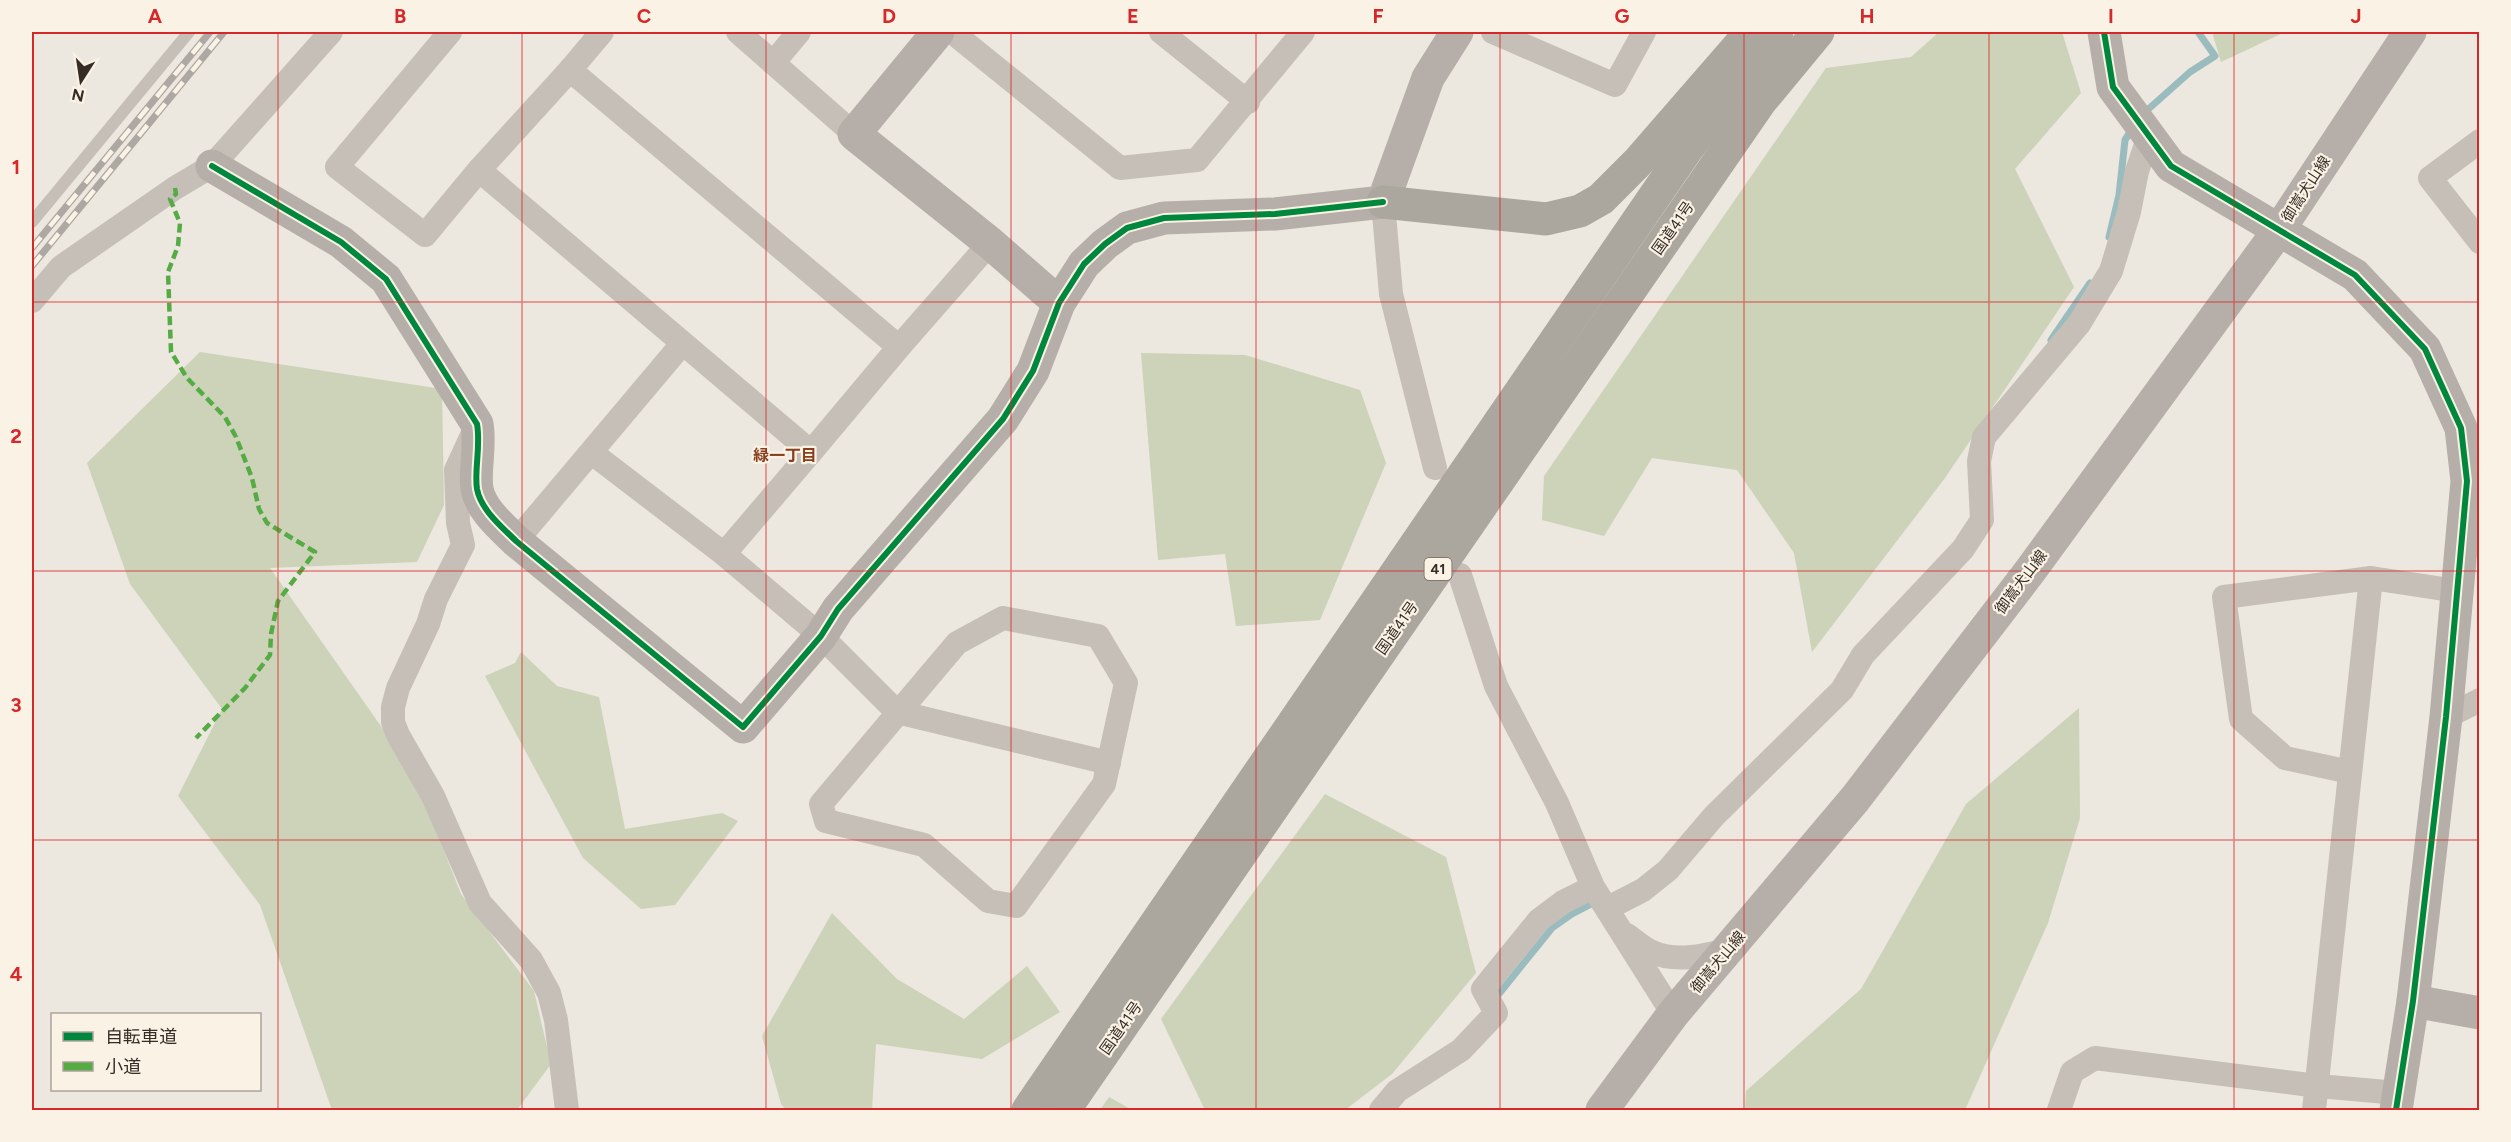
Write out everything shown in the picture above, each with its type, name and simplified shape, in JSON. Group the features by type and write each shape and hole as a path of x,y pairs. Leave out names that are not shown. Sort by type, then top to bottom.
{"highway":[{"path":"1383,202 1546,219 1580,211 1601,199 1637,163 1751,32"},
{"name":"国道41号","path":"1028,1110 1687,149 1777,32"},
{"name":"国道41号","path":"1064,1110 1760,102 1818,32"}],"street":[{"path":"32,301 62,267 175,188 212,166 331,32"},
{"path":"450,32 338,167 425,235 479,170 602,32"},
{"path":"738,32 854,134 990,243 1059,303"},
{"path":"773,63 799,32"},
{"path":"854,134 938,32"},
{"path":"952,32 1120,168 1197,160 1248,102 1304,32"},
{"path":"1161,32 1248,102"},
{"path":"1435,468 1391,294 1383,202 1428,78 1458,32"},
{"path":"1493,32 1615,85 1644,32"},
{"path":"2059,1110 2072,1072 2095,1058 2318,1086 2397,1102 2413,1001 2446,717 2468,481 2461,428 2425,350 2355,275 2171,166 2113,87 2104,32"},
{"name":"御嵩犬山線","path":"1602,1110 1673,1014 1855,799 2030,571 2279,230 2410,32"},
{"path":"570,70 898,347"},
{"path":"1608,908 1643,890 1668,870 1714,816 1842,690 1863,655 1963,549 1982,519 1978,461 1984,437 2079,324 2112,271 2129,212 2137,171 2149,136"},
{"path":"2480,141 2430,178 2480,242"},
{"path":"212,166 341,242 386,279 477,424 479,438 477,489 488,512 516,542 743,727 821,636 838,609 1003,419 1033,371 1059,303 1084,264 1105,244 1127,228 1164,218 1275,214 1383,202"},
{"path":"479,170 811,452"},
{"path":"724,554 898,347 990,243"},
{"path":"516,542 682,344"},
{"path":"477,424 456,470 458,523 463,544 436,599 428,624 398,688 393,707 393,722 433,796 480,903 531,960 549,993 556,1020 567,1110"},
{"path":"591,453 724,554 821,636 897,712 1109,763"},
{"path":"1460,575 1496,687 1557,802 1593,887 1673,1014"},
{"path":"2350,772 2284,758 2241,718 2224,597 2371,578 2457,591"},
{"path":"2314,1110 2371,578"},
{"path":"1003,618 1098,636 1126,683 1109,763 1104,784 1016,906 988,901 924,845 826,821 821,804 957,643 1003,618"},
{"path":"2446,717 2480,700"},
{"path":"1381,1110 1397,1091 1461,1050 1496,1013 1483,989 1539,920 1563,902 1593,887"},
{"path":"1622,932 1651,952 1669,956 1697,958 1728,950"},
{"path":"2413,1001 2480,1012"}],"lane":[{"path":"32,222 189,32"}],"green space":[{"path":"1939,32 2062,32 2081,93 2015,169 2074,287 1945,478 1812,652 1794,553 1737,470 1652,458 1604,536 1542,520 1544,476 1826,68 1911,57"},
{"path":"2212,32 2285,32 2221,62"},
{"path":"200,352 442,389 444,505 417,562 270,568 385,732 421,793 461,894 534,991 551,1064 517,1110 332,1110 260,905 178,796 222,709 130,584 87,463"},
{"path":"1141,353 1245,355 1360,390 1386,463 1320,620 1236,626 1225,554 1158,560"},
{"path":"521,652 557,686 599,697 625,829 722,813 738,821 675,905 641,909 583,858 485,676 515,663"},
{"path":"2079,708 2080,818 2048,923 1965,1110 1745,1110 1746,1091 1861,989 1966,804"},
{"path":"1325,794 1446,857 1476,973 1392,1074 1345,1110 1205,1110 1161,1019"},
{"path":"832,913 897,979 964,1019 1027,966 1060,1012 982,1059 876,1044 872,1110 786,1110 781,1104 762,1036"},
{"path":"1109,1097 1132,1110 1100,1110"}],"waterway":[{"path":"2144,113 2190,72 2215,56 2198,32"},
{"path":"2109,237 2119,195 2125,140 2132,129"},
{"path":"2051,340 2090,283"},
{"path":"1494,1000 1552,928 1597,901"}],"railway":[{"path":"32,248 210,32"},
{"path":"32,266 224,32"}],"marked path":[{"path":"175,188 176,194 170,199 180,223 178,246 168,272 171,352 187,378 225,417 236,437 252,478 259,509 267,523 315,552 278,601 271,634 270,655 245,688 196,738"}],"cycle path":[{"path":"2104,32 2113,87 2171,166 2355,275 2425,349 2461,428 2467,481 2446,717 2413,1001 2396,1110"},
{"path":"212,166 341,242 386,279 477,424 477,489 487,511 516,541 743,727 821,636 838,609 1003,419 1033,371 1059,303 1084,264 1105,244 1127,228 1164,218 1275,214 1383,202"}],"district":[{"name":"緑一丁目","path":"785,455"}]}
